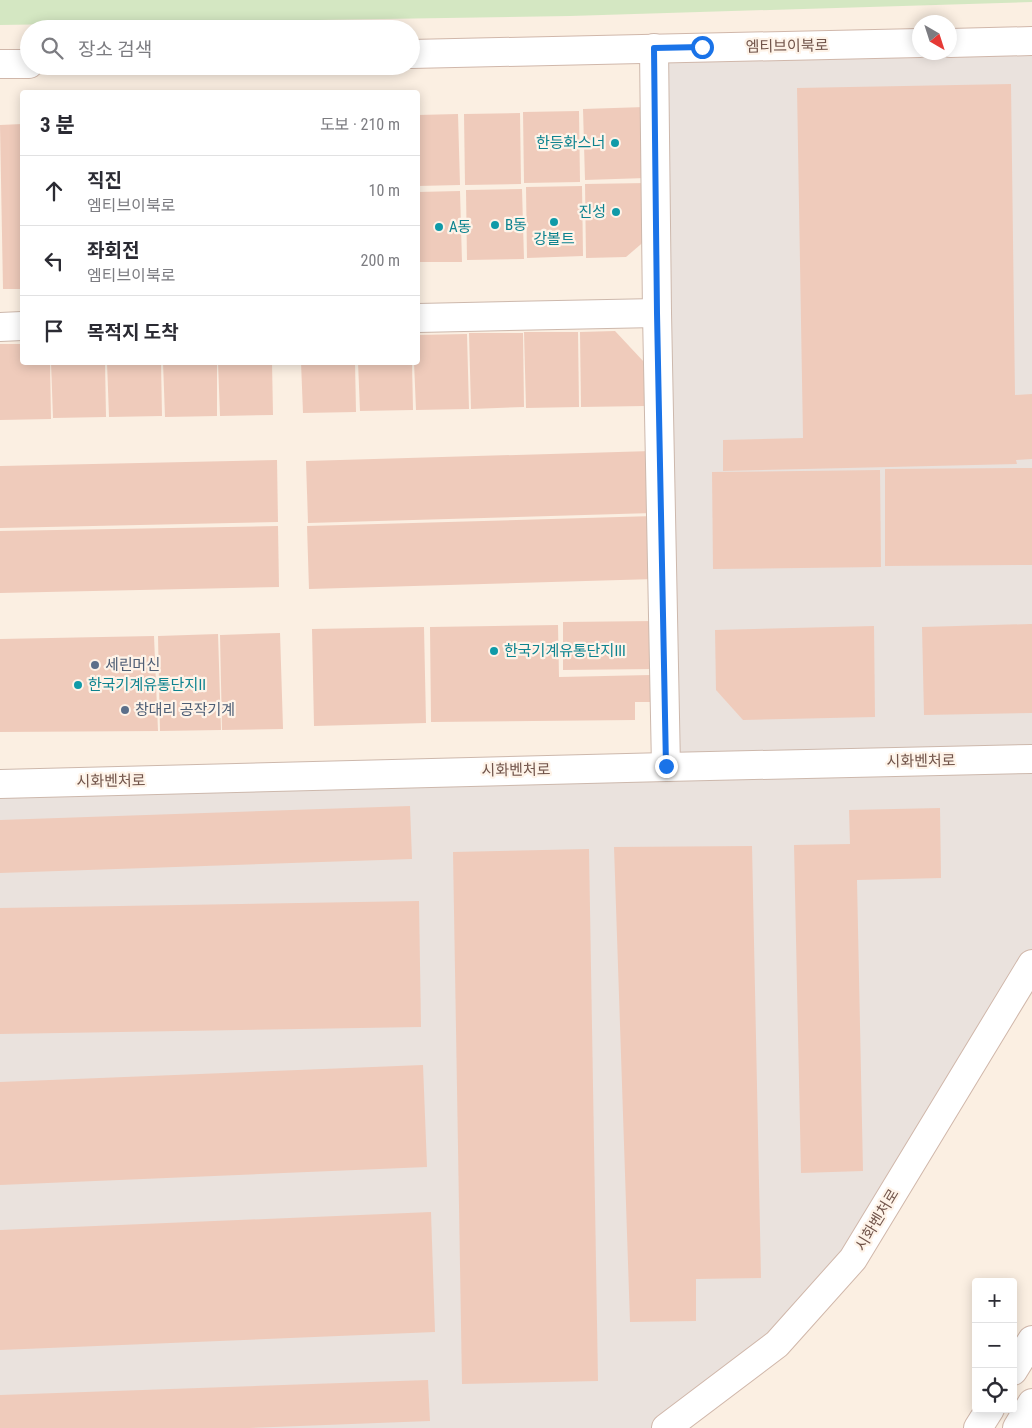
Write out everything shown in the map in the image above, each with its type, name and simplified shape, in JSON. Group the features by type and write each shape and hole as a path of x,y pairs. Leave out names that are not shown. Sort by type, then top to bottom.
{"street":[{"path":"957,43 1032,41"},
{"name":"엠티브이북로","path":"420,54 912,43"},
{"path":"654,48 666,766"},
{"path":"0,64 20,64"},
{"path":"420,318 657,313"},
{"path":"0,327 20,326"},
{"name":"시화벤처로","path":"0,784 666,766 1032,759"},
{"name":"시화벤처로","path":"666,1428 777,1344 853,1259 1032,964"},
{"path":"1015,1368 1032,1340"},
{"path":"1017,1428 1032,1403"},
{"path":"978,1428 987,1413"}],"shaded area":[{"path":"1032,41 1032,759 666,767 654,48 912,51 912,60 957,60 957,51"},
{"path":"1032,760 1032,964 853,1259 666,1428 0,1428 0,787"}],"green space":[{"path":"0,0 1032,0 1032,2 570,16 317,20 20,20 20,25 0,25"}],"building":[{"path":"1011,84 1015,395 1032,394 1032,459 1016,460 1017,464 723,471 723,440 803,438 797,88"},
{"name":"한등화스너","path":"645,107 646,178 585,180 583,109"},
{"path":"579,111 580,182 524,183 523,112"},
{"path":"520,113 521,184 465,185 464,114"},
{"path":"458,114 460,185 420,186 420,115"},
{"path":"20,124 20,289 3,289 0,125"},
{"name":"진성","path":"647,183 647,239 626,257 586,258 585,184"},
{"name":"강볼트","path":"582,186 583,256 527,258 526,187"},
{"name":"B동","path":"522,189 524,259 467,260 466,190"},
{"name":"A동","path":"460,191 462,262 420,262 420,192"},
{"path":"615,331 644,362 645,406 581,407 580,332"},
{"path":"524,332 578,332 579,407 526,408"},
{"path":"469,333 523,333 524,407 471,409"},
{"path":"467,334 469,409 416,410 414,365 420,365 420,335"},
{"path":"0,344 20,344 20,365 50,365 51,419 0,420"},
{"path":"51,365 105,365 106,417 53,418"},
{"path":"107,365 161,365 162,416 109,417"},
{"path":"163,365 217,365 217,416 165,417"},
{"path":"218,365 272,365 273,415 220,416"},
{"path":"301,365 355,365 356,412 303,413"},
{"path":"358,365 412,365 413,410 360,411"},
{"path":"652,451 653,513 308,523 306,461"},
{"path":"277,460 278,522 0,528 0,466"},
{"path":"1032,468 1032,565 885,566 885,469"},
{"path":"880,470 881,567 713,569 712,472"},
{"path":"654,516 655,579 309,589 307,526"},
{"path":"278,526 279,587 0,593 0,531"},
{"path":"655,621 655,669 563,670 563,622"},
{"path":"1032,624 1032,713 924,715 922,627"},
{"name":"한국기계유통단지III","path":"558,625 559,677 651,675 651,702 635,702 635,720 431,722 430,627"},
{"path":"874,626 875,717 743,720 716,690 715,630"},
{"path":"424,627 426,723 314,726 312,629"},
{"path":"280,633 283,729 222,730 220,635"},
{"path":"218,634 221,730 160,731 158,636"},
{"name":"한국기계유통단지II","path":"154,636 158,731 0,732 0,639"},
{"path":"410,806 412,859 0,873 0,820"},
{"path":"940,808 941,878 857,880 863,1171 801,1173 794,845 850,844 849,810"},
{"path":"752,846 761,1278 696,1279 696,1321 630,1322 614,847"},
{"path":"589,849 598,1381 462,1384 453,852"},
{"path":"419,901 421,1027 0,1034 0,908"},
{"path":"423,1065 427,1167 0,1185 0,1082"},
{"path":"431,1212 435,1332 0,1350 0,1230"},
{"path":"428,1380 430,1421 249,1428 0,1428 0,1395"}],"place":[{"name":"한등화스너","path":"615,143"},
{"name":"진성","path":"616,212"},
{"name":"강볼트","path":"554,222"},
{"name":"B동","path":"495,225"},
{"name":"A동","path":"439,227"},
{"name":"한국기계유통단지III","path":"494,651"},
{"name":"세린머신","path":"95,665"},
{"name":"한국기계유통단지II","path":"78,685"},
{"name":"창대리 공작기계","path":"125,710"}],"route":[{"path":"666,766 654,48 702,47"}]}
